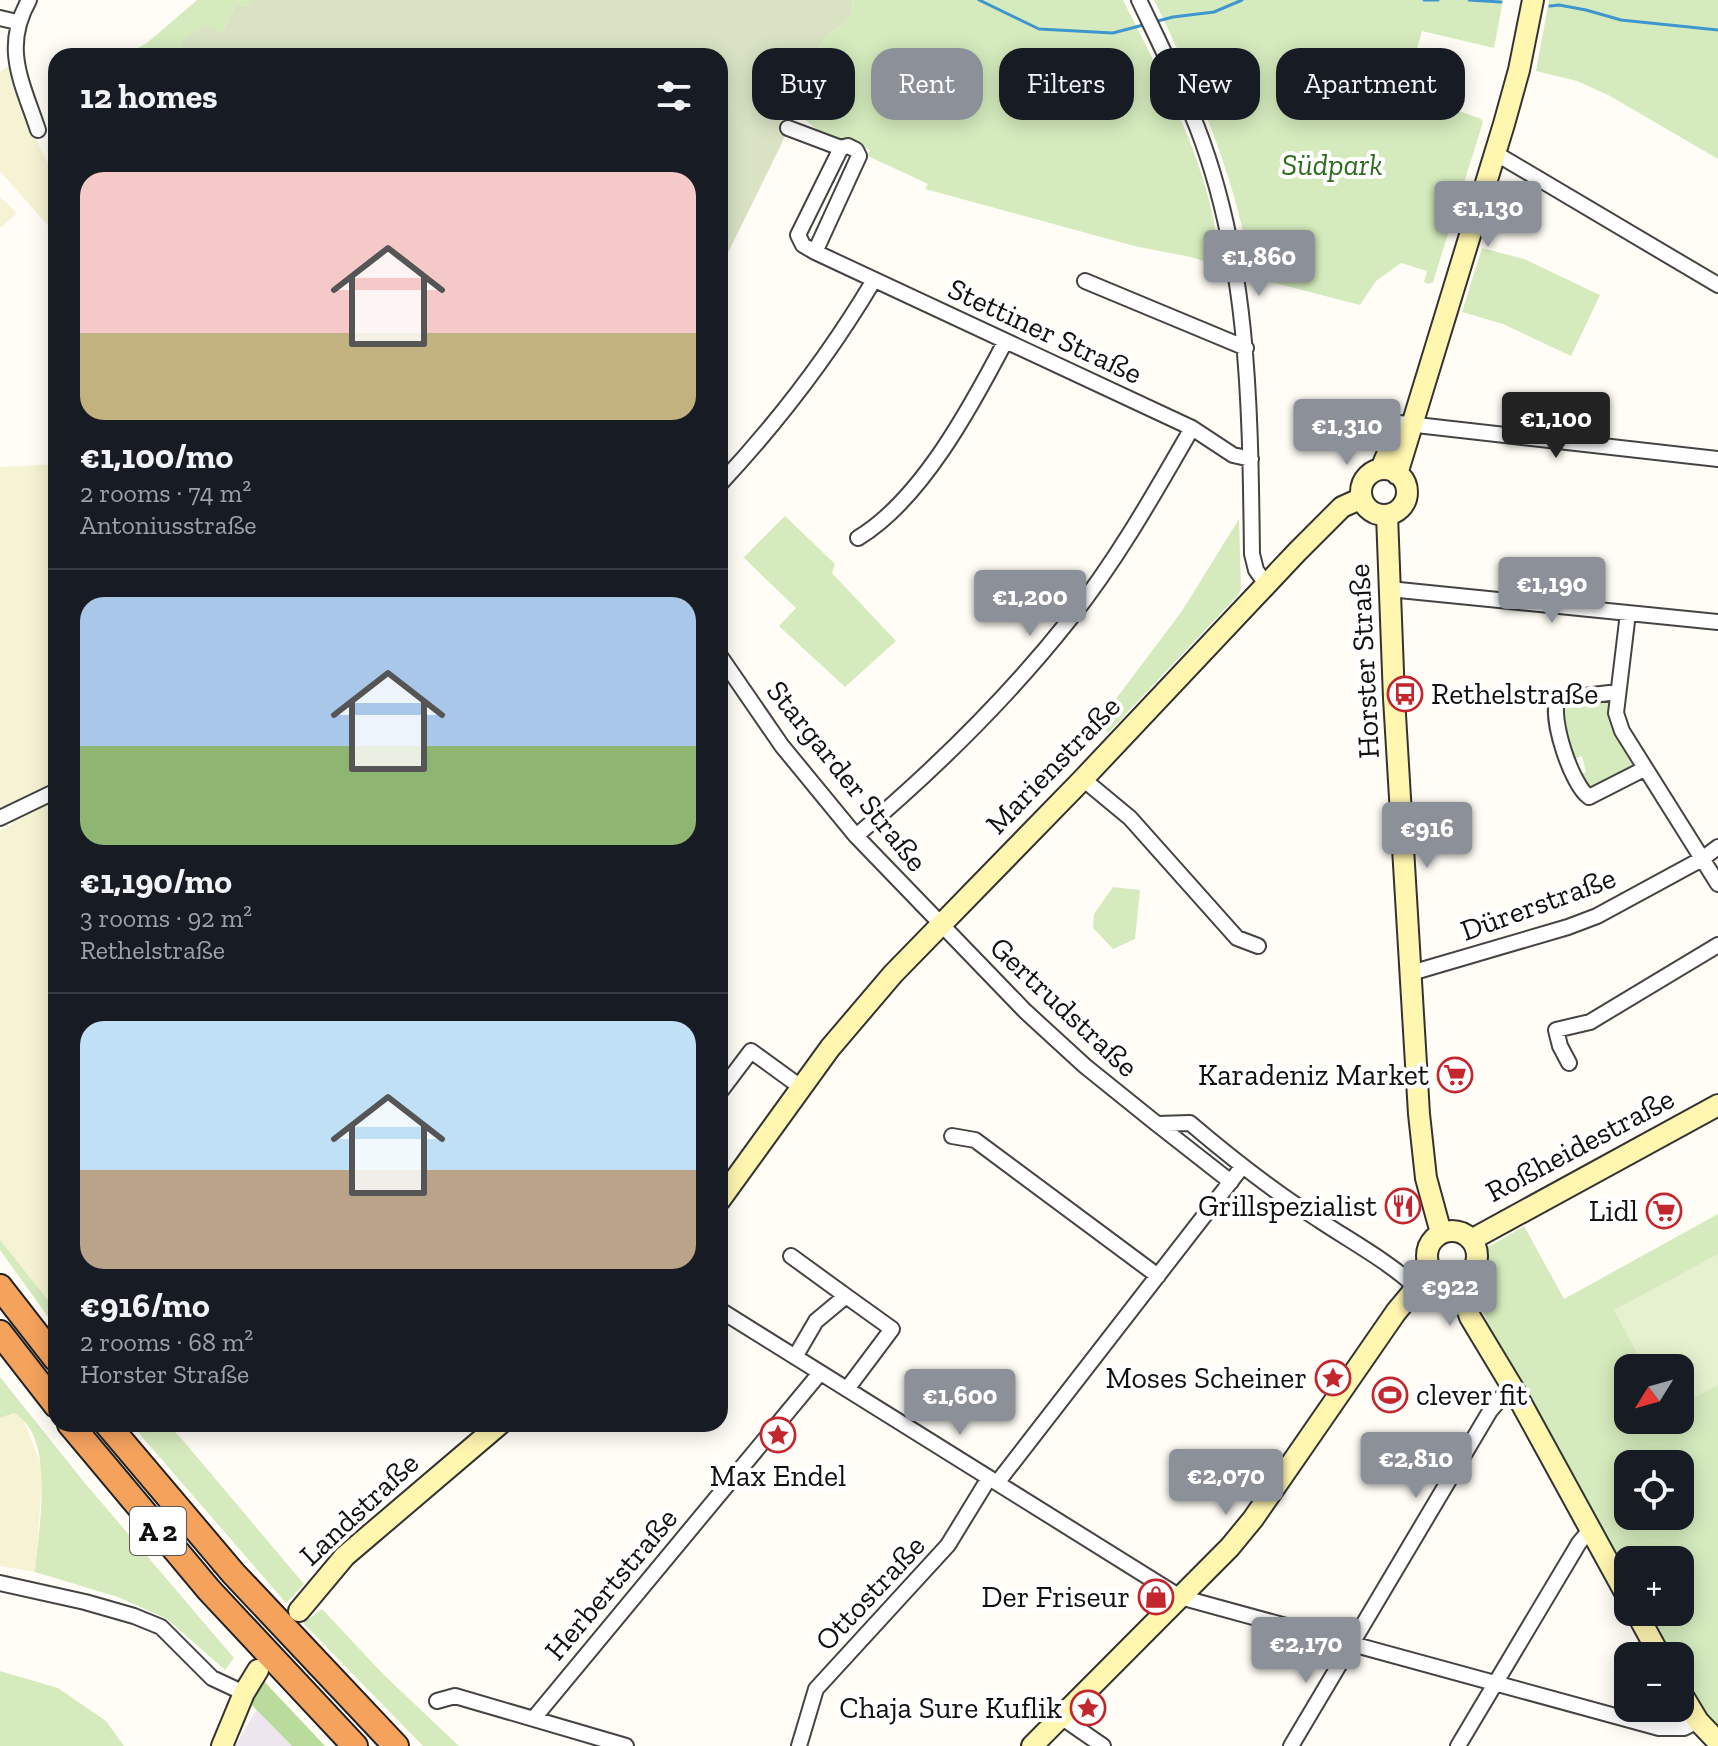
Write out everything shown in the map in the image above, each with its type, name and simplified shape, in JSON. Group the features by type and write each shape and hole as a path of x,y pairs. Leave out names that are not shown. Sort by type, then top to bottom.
{"highway":[{"path":"0,1287 48,1349"},
{"path":"0,1333 48,1395"},
{"name":"A 2","path":"77,1432 209,1590 287,1677 355,1746"},
{"name":"A 2","path":"114,1432 244,1585 396,1746"}],"main road":[{"path":"1405,424 1505,81 1522,0"},
{"path":"1389,472 1495,153 1519,70 1533,0"},
{"path":"1389,472 1405,484 1406,500 1400,509 1387,515 1371,511 1362,498 1361,489 1371,473 1389,472"},
{"name":"Marienstraße","path":"728,1189 870,999 1332,516 1349,503 1362,498"},
{"name":"Horster Straße","path":"1387,515 1419,1114 1426,1178 1441,1233"},
{"name":"Roßheidestraße","path":"1471,1240 1718,1105"},
{"path":"1458,1232 1471,1240 1477,1256 1475,1267 1462,1278 1440,1278 1431,1270 1427,1251 1434,1238 1441,1233 1458,1232"},
{"path":"1032,1746 1230,1547 1431,1270"},
{"path":"1462,1278 1470,1317 1514,1390 1614,1573"},
{"name":"Landstraße","path":"299,1611 345,1556 490,1432"},
{"path":"222,1746 244,1693 258,1670"},
{"path":"1691,1724 1718,1742"}],"street":[{"path":"29,0 17,22 15,62 38,130"},
{"path":"1141,3 1198,129 1214,177 1234,260 1246,348 1252,554 1256,570 1266,584"},
{"path":"0,18 17,22"},
{"path":"788,128 841,148 848,146 856,150 859,156 815,252 803,245 798,235 841,148"},
{"path":"1495,153 1718,285"},
{"name":"Stettiner Straße","path":"815,252 1192,428 1233,455 1251,459"},
{"path":"728,475 807,382 874,280"},
{"path":"1085,281 1246,348"},
{"path":"858,538 881,524 942,448 976,397 1005,342"},
{"path":"1405,424 1718,459"},
{"path":"856,836 943,760 1038,659 1112,561 1192,428"},
{"path":"1389,589 1718,622"},
{"path":"1628,613 1616,713 1622,731 1644,769 1718,884"},
{"name":"Stargarder Straße","path":"728,668 782,746 856,836 939,925"},
{"path":"1618,692 1558,699 1555,706 1557,724 1567,756 1580,789 1589,797 1644,769"},
{"path":"1083,779 1130,818 1237,938 1258,946"},
{"path":"0,818 48,795"},
{"name":"Dürerstraße","path":"1411,973 1597,916 1702,859 1718,847"},
{"name":"Gertrudstraße","path":"939,925 1085,1066 1231,1182"},
{"path":"1569,1063 1556,1030 1590,1022 1718,945"},
{"path":"728,1081 751,1051 802,1088"},
{"path":"1157,1124 1190,1123 1242,1167 1318,1220 1392,1265 1416,1287"},
{"path":"952,1136 975,1140 1158,1276"},
{"name":"Ottostraße","path":"799,1746 816,1689 948,1545 993,1480 1242,1167"},
{"path":"791,1256 892,1329 847,1389"},
{"path":"795,1357 816,1321 846,1296"},
{"path":"728,1315 1180,1597 1659,1728 1691,1724"},
{"name":"Herbertstraße","path":"534,1718 820,1373"},
{"path":"1291,1746 1490,1411 1501,1398 1514,1390"},
{"path":"1458,1746 1579,1543 1590,1530"},
{"path":"0,1583 134,1616 161,1627 212,1678 244,1693"},
{"path":"437,1701 455,1696 626,1746"},
{"path":"1061,1717 1103,1746"}],"shaded area":[{"path":"8,66 31,129 48,163 48,226 0,171 0,72"},
{"path":"0,197 17,213 0,228"},
{"path":"48,464 48,1300 0,1240 0,831 13,824 23,807 0,806 0,467"},
{"path":"14,1413 23,1419 43,1470 35,1572 0,1566 0,1418"},
{"path":"257,1709 292,1746 235,1746"}],"green space":[{"path":"197,0 252,0 250,6 236,3 222,33 182,41 179,48 138,48"},
{"path":"252,0 853,0 852,14 824,38 819,48 752,48 752,120 789,120 781,145 728,253 728,48 179,48 182,41 205,25 222,33 236,3 249,6"},
{"name":"Südpark","path":"853,0 1123,0 1150,55 1150,120 1180,120 1211,208 1222,267 925,189 928,184 868,156 870,150 821,133 805,120 855,120 855,48 819,48 824,38 852,14"},
{"name":"Südpark","path":"1154,0 1503,0 1494,48 1422,31 1417,48 1276,48 1276,120 1465,120 1465,113 1481,119 1483,122 1433,282 1424,282 1427,271 1401,263 1376,281 1360,305 1252,277 1226,169 1208,120 1260,120 1260,48 1176,48"},
{"path":"1549,0 1718,0 1718,159 1610,96 1577,81 1536,71"},
{"path":"1482,248 1524,259 1600,295 1571,356 1503,324 1462,312"},
{"path":"785,516 835,564 832,573 896,641 845,687 779,626 796,608 742,556"},
{"path":"1239,519 1241,589 1238,595 1108,733 1097,724 1182,611"},
{"path":"1608,699 1614,735 1634,767 1591,790 1578,775 1586,772 1582,756 1574,759 1561,721 1563,704"},
{"path":"1113,887 1140,890 1135,939 1113,949 1093,928 1094,914"},
{"path":"1718,1214 1718,1739 1694,1706 1694,1642 1655,1642 1647,1626 1694,1626 1694,1546 1614,1546 1614,1567 1497,1350 1472,1279 1481,1266 1481,1248 1524,1226 1564,1299"},
{"path":"0,1240 48,1300 48,1317 0,1250"},
{"path":"1718,1254 1718,1385 1694,1398 1694,1354 1638,1354 1614,1310"},
{"path":"0,1377 84,1482 234,1658 225,1670 167,1619 118,1597 35,1572 41,1510 40,1463 36,1442 27,1425 14,1413 0,1418"},
{"path":"138,1432 175,1432 180,1437 304,1584 286,1603"},
{"path":"322,1609 384,1675 459,1746 423,1746 303,1623"},
{"path":"0,1671 58,1688 106,1721 124,1746 0,1746"},
{"path":"260,1677 325,1746 292,1746 248,1701"}],"waterway":[{"path":"979,0 1039,29 1113,33 1147,24"},
{"path":"1154,22 1214,12 1242,0"},
{"path":"1424,0 1438,0"},
{"path":"1469,0 1501,2"},
{"path":"1550,6 1586,10 1621,20 1718,30"}],"place":[{"name":"Rethelstraße","path":"1405,694"},
{"name":"Karadeniz Market","path":"1455,1075"},
{"name":"Grillspezialist","path":"1403,1206"},
{"name":"Lidl","path":"1664,1211"},
{"name":"Moses Scheiner","path":"1333,1378"},
{"name":"clever fit","path":"1390,1395"},
{"name":"Max Endel","path":"778,1435"},
{"name":"Der Friseur","path":"1156,1597"},
{"name":"Chaja Sure Kuflik","path":"1088,1708"}]}
